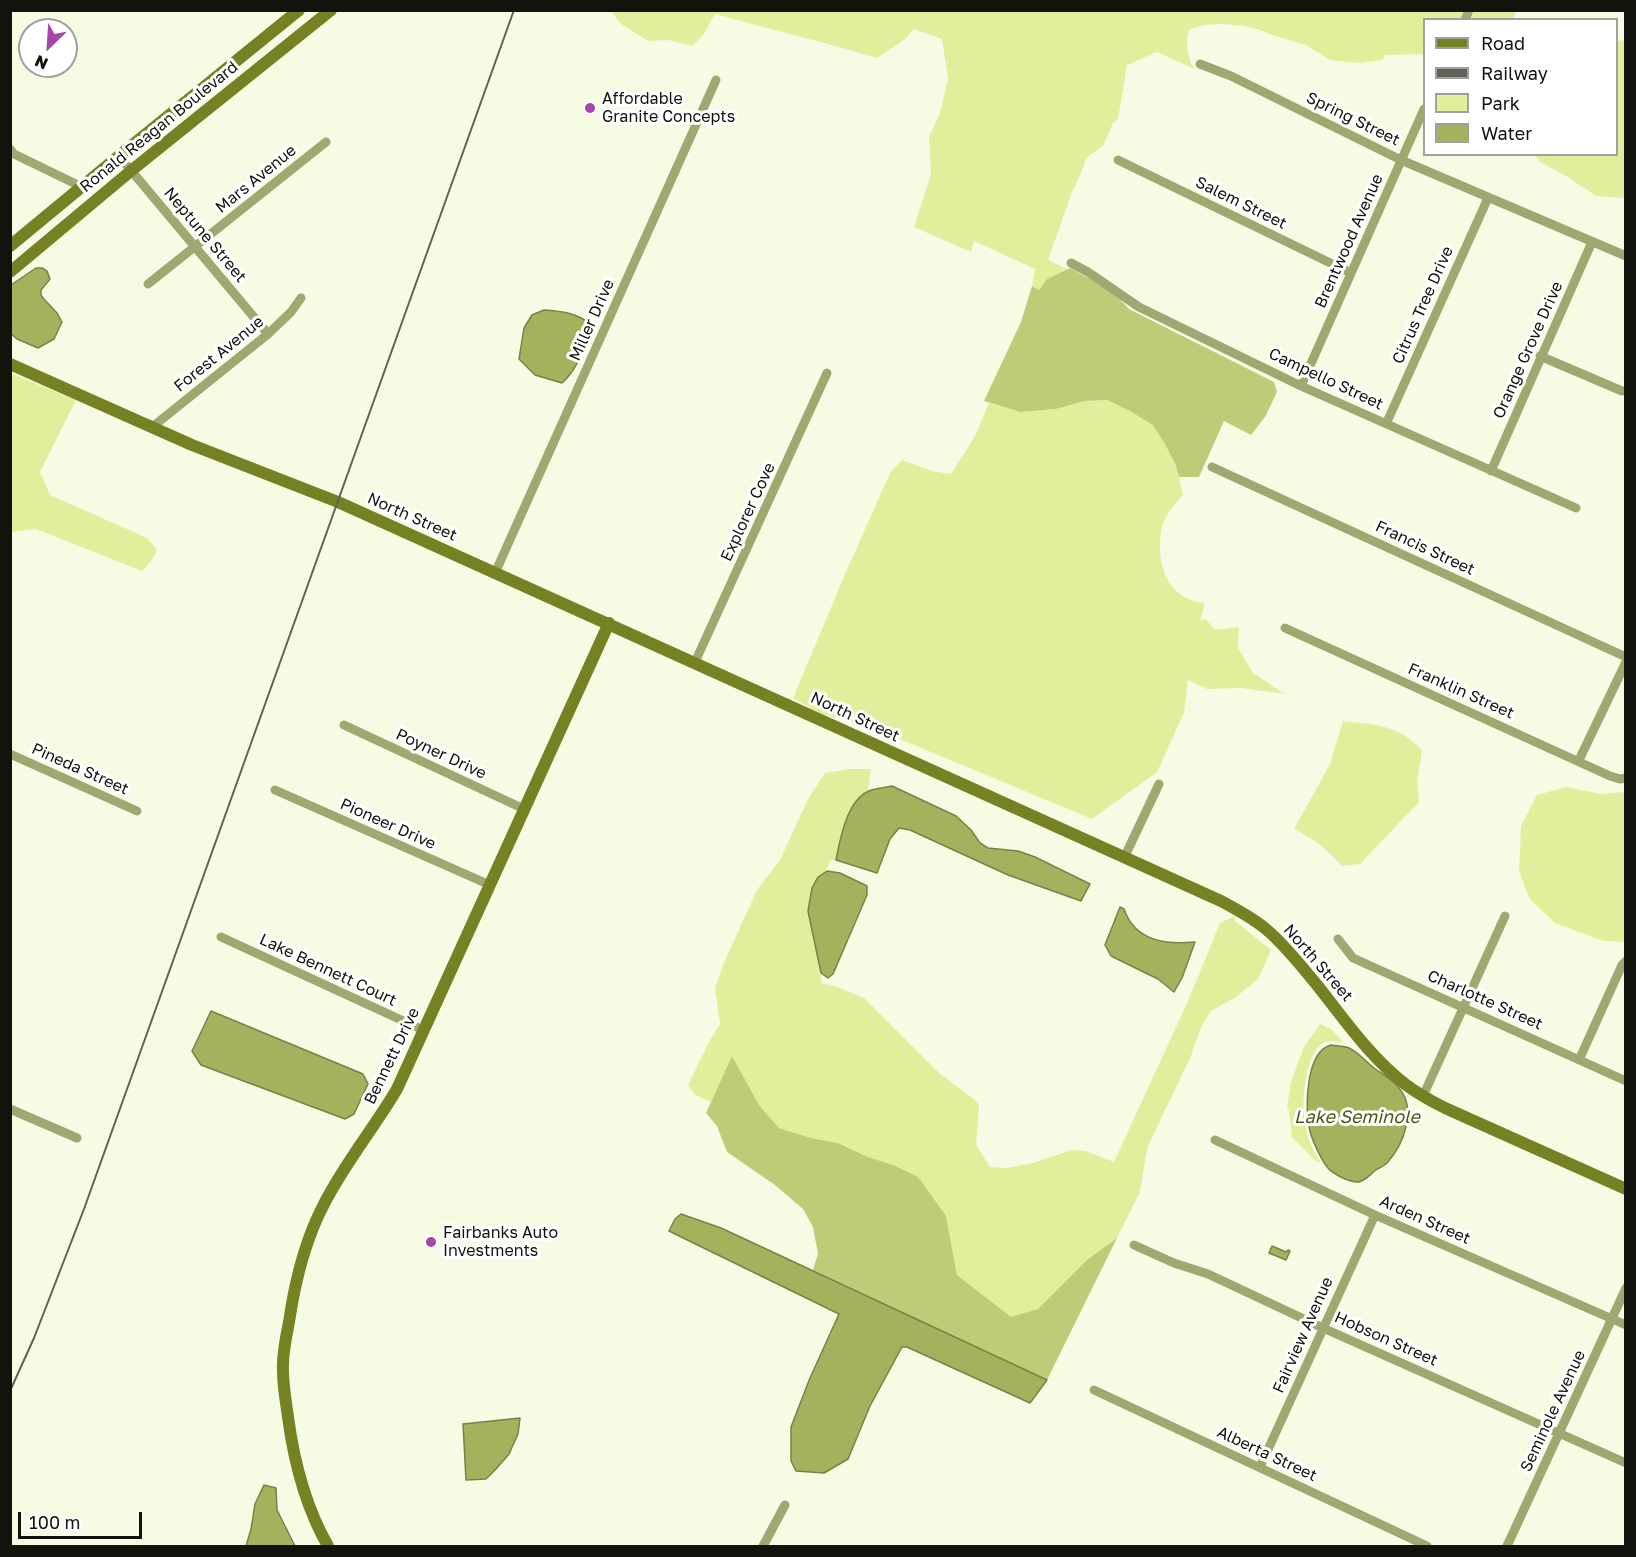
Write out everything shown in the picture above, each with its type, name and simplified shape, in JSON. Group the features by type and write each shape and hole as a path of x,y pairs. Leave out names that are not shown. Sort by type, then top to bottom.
{"street":[{"name":"Ronald Reagan Boulevard","path":"10,246 299,10"},
{"name":"Ronald Reagan Boulevard","path":"10,272 132,170 331,10"},
{"name":"Spring Street","path":"1200,64 1231,76 1401,160 1626,256"},
{"name":"Miller Drive","path":"495,573 716,80"},
{"name":"Brentwood Avenue","path":"1301,386 1423,113"},
{"name":"Mars Avenue","path":"148,284 326,142"},
{"path":"10,149 14,154 82,187"},
{"name":"Neptune Street","path":"119,156 268,334"},
{"name":"Salem Street","path":"1118,160 1351,273"},
{"name":"Citrus Tree Drive","path":"1386,424 1488,198"},
{"name":"Orange Grove Drive","path":"1491,471 1592,242"},
{"name":"Campello Street","path":"1071,263 1139,307 1301,386 1576,508"},
{"name":"Forest Avenue","path":"151,428 268,334 291,312 301,298"},
{"path":"1540,356 1622,391"},
{"name":"North Street","path":"10,364 151,428 338,502 1221,901 1248,916 1285,946 1364,1043 1392,1072 1423,1096 1626,1189"},
{"name":"Explorer Cove","path":"695,662 827,373"},
{"name":"Francis Street","path":"1212,467 1626,657"},
{"name":"Bennett Drive","path":"328,1546 302,1488 293,1451 283,1370 292,1298 300,1267 323,1205 348,1162 397,1089 609,623"},
{"name":"Franklin Street","path":"1285,628 1610,776 1626,778"},
{"path":"1579,760 1626,662"},
{"name":"Poyner Drive","path":"344,725 524,809"},
{"name":"Pineda Street","path":"10,754 137,811"},
{"path":"1124,858 1159,784"},
{"name":"Pioneer Drive","path":"275,790 490,885"},
{"path":"1423,1096 1505,916"},
{"name":"Lake Bennett Court","path":"221,938 423,1030"},
{"name":"Charlotte Street","path":"1338,939 1353,958 1626,1081"},
{"path":"1579,1060 1622,965 1626,961"},
{"path":"10,1109 77,1138"},
{"name":"Arden Street","path":"1215,1140 1375,1215 1626,1324"},
{"name":"Fairview Avenue","path":"1260,1467 1375,1215"},
{"name":"Hobson Street","path":"1134,1245 1174,1263 1208,1274 1323,1328 1626,1463"},
{"name":"Seminole Avenue","path":"1508,1546 1626,1288"},
{"name":"Alberta Street","path":"1094,1390 1427,1546"},
{"path":"764,1546 785,1505"}],"green space":[{"path":"611,11 1464,11 1460,18 1423,18 1423,54 1385,55 1382,60 1360,63 1330,60 1306,45 1257,29 1222,24 1189,29 1187,50 1194,69 1157,52 1127,65 1118,119 1113,123 1103,146 1087,157 1048,260 1067,269 1047,279 1039,290 1032,286 1035,269 974,241 971,252 914,227 931,174 929,137 940,113 948,79 942,39 914,29 904,40 877,58 715,14 704,34 692,46 668,40 648,41 621,24"},
{"path":"1474,11 1516,11 1513,18 1471,18"},
{"path":"1625,40 1625,198 1596,196 1540,162 1536,156 1618,156 1618,41"},
{"path":"10,373 76,400 40,472 50,495 147,538 157,550 142,571 36,529 11,532"},
{"path":"1107,400 1149,421 1163,439 1176,468 1183,495 1166,518 1161,529 1160,541 1162,563 1169,582 1183,596 1205,603 1200,620 1205,619 1216,630 1239,627 1238,648 1253,673 1285,694 1241,688 1207,689 1188,680 1184,713 1157,772 1092,819 878,730 819,713 793,698 890,473 902,460 932,471 951,474 975,436 989,403 1020,412 1056,409 1085,401"},
{"path":"1343,721 1395,730 1413,741 1422,750 1417,782 1419,802 1360,864 1342,866 1320,845 1294,829 1330,764"},
{"path":"850,769 871,769 868,791 860,797 849,813 842,831 836,860 831,860 824,873 818,877 812,888 808,911 822,983 864,998 939,1073 975,1100 979,1106 976,1145 990,1167 1007,1168 1033,1163 1072,1150 1086,1151 1114,1162 1188,1001 1220,923 1237,915 1234,920 1271,950 1258,979 1236,997 1211,1011 1201,1027 1191,1056 1147,1148 1140,1192 1117,1238 1088,1259 1038,1309 1011,1318 957,1275 946,1216 893,1165 868,1157 838,1143 811,1138 779,1128 759,1105 732,1057 711,1102 695,1095 688,1085 720,1024 715,988 757,890 780,860 808,799 825,773"},
{"path":"1566,787 1601,794 1625,792 1625,942 1603,941 1555,923 1530,899 1519,872 1521,826 1537,795"},
{"path":"1320,1024 1331,1029 1344,1043 1327,1041 1318,1048 1312,1057 1305,1082 1304,1120 1310,1142 1321,1163 1316,1161 1292,1137 1289,1109 1287,1108 1291,1082 1304,1047"}],"shaded area":[{"path":"1070,268 1109,291 1129,309 1274,382 1277,392 1265,417 1251,435 1224,421 1199,477 1179,477 1165,444 1153,425 1107,400 1085,401 1056,409 1020,412 984,401 1021,322 1032,286 1039,290 1047,279"},
{"path":"732,1056 759,1105 779,1128 811,1138 838,1143 918,1177 946,1216 957,1275 1011,1317 1038,1309 1088,1259 1117,1238 1047,1380 813,1270 818,1254 813,1227 803,1209 775,1185 727,1152 717,1126 706,1113"}],"water":[{"path":"36,268 47,271 50,279 41,290 41,295 62,322 54,339 38,348 17,339 10,333 11,285"},
{"path":"544,310 576,315 592,326 577,364 562,383 535,375 519,359 524,328 532,315"},
{"path":"892,786 956,816 971,830 980,843 988,848 1018,851 1035,857 1090,884 1081,901 1008,875 910,830 899,828 890,839 877,873 836,860 846,821 855,803 869,791"},
{"path":"827,871 840,873 867,886 867,895 833,974 828,978 821,973 808,911 812,888 818,877"},
{"path":"1120,907 1124,909 1136,928 1152,939 1173,943 1195,942 1182,978 1174,992 1158,979 1111,956 1105,945"},
{"path":"211,1011 363,1074 368,1084 354,1114 345,1119 201,1065 192,1051"},
{"name":"Lake Seminole","path":"1331,1045 1352,1050 1391,1080 1404,1096 1407,1106 1406,1126 1399,1146 1386,1164 1360,1182 1346,1179 1328,1168 1322,1160 1309,1127 1307,1106 1312,1068 1316,1057 1323,1049"},
{"path":"681,1214 721,1228 1047,1380 1030,1403 907,1347 902,1347 870,1406 848,1459 824,1473 796,1471 791,1461 791,1427 839,1314 669,1231 675,1219"},
{"path":"1272,1246 1286,1252 1290,1251 1286,1260 1269,1253"},
{"path":"520,1418 518,1434 509,1454 496,1469 486,1479 466,1480 463,1424"},
{"path":"264,1485 276,1488 277,1510 295,1546 246,1546 255,1504"}],"railway":[{"path":"10,1391 34,1338 84,1209 514,10"}],"place":[{"name":"Affordable Granite Concepts","path":"590,108"},
{"name":"Fairbanks Auto Investments","path":"431,1242"}]}
